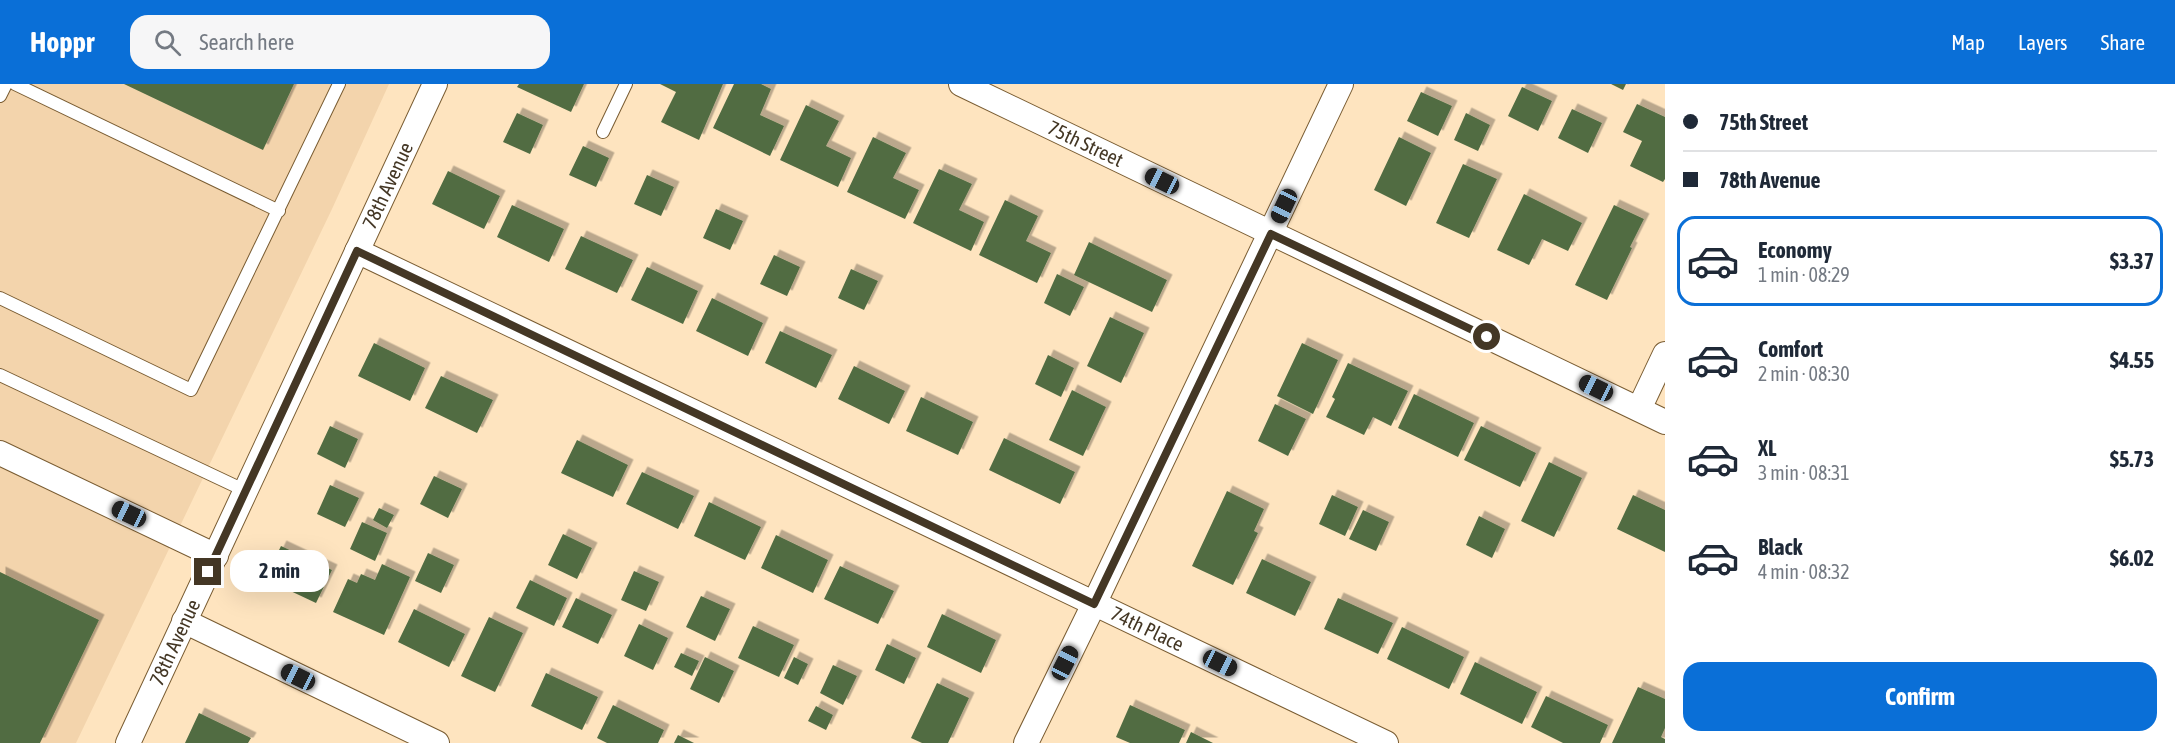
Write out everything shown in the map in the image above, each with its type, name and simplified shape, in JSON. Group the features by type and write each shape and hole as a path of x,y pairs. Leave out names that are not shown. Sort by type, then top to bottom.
{"street":[{"name":"78th Avenue","path":"128,743 435,84"},
{"name":"75th Street","path":"961,84 1665,422"},
{"path":"1026,743 1341,84"},
{"name":"74th Place","path":"357,251 1386,743"},
{"path":"1639,409 1665,354"},
{"path":"0,453 216,556"},
{"path":"184,621 437,743"}],"lane":[{"path":"0,96 6,84"},
{"path":"15,84 279,211"},
{"path":"0,298 191,390 339,84"},
{"path":"603,132 626,84"},
{"path":"0,375 246,491"}],"shaded area":[{"path":"0,84 389,84 332,209 76,743 0,743"}],"building":[{"path":"124,84 294,84 263,150"},
{"path":"519,84 584,84 571,112 517,87"},
{"path":"660,84 723,84 699,140 661,122 676,92"},
{"path":"734,84 761,84 771,89 760,115 784,126 770,156 713,128"},
{"path":"1611,84 1626,84 1623,90"},
{"path":"1522,87 1552,101 1538,131 1508,116"},
{"path":"1421,92 1452,106 1438,136 1407,121"},
{"path":"1637,104 1665,117 1665,179 1663,182 1630,166 1642,141 1623,132"},
{"path":"806,105 839,121 826,146 851,158 838,187 780,160"},
{"path":"1572,109 1602,123 1588,153 1558,138"},
{"path":"517,113 543,125 530,154 503,142"},
{"path":"1466,113 1490,125 1478,151 1454,140"},
{"path":"873,137 906,153 893,178 919,190 905,219 847,192"},
{"path":"1399,137 1431,153 1406,206 1374,190"},
{"path":"583,146 609,158 596,187 569,175"},
{"path":"1463,164 1497,179 1469,238 1436,223"},
{"path":"939,169 972,184 959,210 984,222 971,251 913,223"},
{"path":"448,171 500,196 484,229 432,204"},
{"path":"647,175 674,187 661,216 634,204"},
{"path":"1524,194 1582,223 1568,251 1542,239 1529,265 1497,250"},
{"path":"1005,200 1038,216 1026,241 1051,253 1037,283 979,255"},
{"path":"512,205 564,229 549,262 497,237"},
{"path":"1614,205 1644,219 1607,300 1575,285"},
{"path":"716,209 743,221 730,250 703,238"},
{"path":"581,236 633,260 617,293 565,269"},
{"path":"1089,242 1167,280 1152,312 1074,275"},
{"path":"774,255 800,267 787,296 760,284"},
{"path":"647,267 698,291 683,324 631,300"},
{"path":"851,269 878,281 864,310 838,298"},
{"path":"1057,274 1084,287 1070,316 1044,303"},
{"path":"712,298 763,323 748,356 696,331"},
{"path":"1110,317 1144,333 1121,383 1087,366"},
{"path":"780,331 832,355 816,388 765,363"},
{"path":"374,343 425,368 410,401 358,376"},
{"path":"1302,343 1338,360 1313,414 1277,396"},
{"path":"1048,355 1074,368 1061,397 1035,384"},
{"path":"1348,363 1408,391 1391,426 1373,417 1364,435 1326,417 1335,399 1332,397"},
{"path":"854,366 905,391 889,424 838,399"},
{"path":"441,376 493,400 477,433 425,408"},
{"path":"1072,390 1106,407 1083,456 1049,440"},
{"path":"1414,394 1474,423 1458,457 1398,428"},
{"path":"921,397 973,422 958,455 906,431"},
{"path":"1275,404 1306,419 1288,456 1258,441"},
{"path":"330,426 358,439 345,468 317,454"},
{"path":"1481,426 1536,453 1520,487 1464,460"},
{"path":"1004,438 1075,472 1060,504 989,470"},
{"path":"577,440 628,465 613,497 561,473"},
{"path":"1549,462 1582,478 1554,537 1521,521"},
{"path":"642,472 694,496 678,529 626,504"},
{"path":"434,476 462,489 448,518 420,504"},
{"path":"330,485 359,498 345,527 317,514"},
{"path":"1227,491 1264,509 1254,531 1258,533 1233,585 1192,566"},
{"path":"1332,495 1358,507 1345,536 1319,524"},
{"path":"1633,495 1665,510 1665,552 1617,529"},
{"path":"709,502 761,527 745,560 694,536"},
{"path":"379,508 394,515 387,528 373,520"},
{"path":"1363,510 1389,522 1376,551 1349,539"},
{"path":"1479,516 1505,529 1492,558 1466,545"},
{"path":"362,522 387,533 375,561 350,549"},
{"path":"563,534 592,548 577,579 548,565"},
{"path":"776,535 828,560 813,593 761,568"},
{"path":"281,546 332,570 316,603 265,579"},
{"path":"428,553 454,565 441,593 415,581"},
{"path":"1262,559 1311,582 1295,616 1246,593"},
{"path":"382,564 410,577 384,635 333,612 348,579 357,583 361,574 375,580"},
{"path":"840,566 894,591 878,624 824,599"},
{"path":"634,571 659,582 646,611 621,600"},
{"path":"0,572 99,620 40,743 0,743"},
{"path":"530,580 567,598 554,626 516,608"},
{"path":"701,596 730,609 715,641 686,627"},
{"path":"576,598 612,615 598,644 562,627"},
{"path":"1338,598 1393,623 1378,654 1324,629"},
{"path":"414,609 465,634 449,667 398,642"},
{"path":"942,614 996,640 981,673 927,647"},
{"path":"489,617 523,633 495,692 461,676"},
{"path":"639,624 668,638 653,670 624,656"},
{"path":"753,626 794,645 779,677 738,658"},
{"path":"1402,627 1464,657 1449,689 1387,659"},
{"path":"887,644 916,658 904,684 875,670"},
{"path":"681,653 699,661 692,676 674,667"},
{"path":"705,657 734,671 719,703 690,689"},
{"path":"794,657 808,664 798,685 784,678"},
{"path":"1475,662 1537,692 1522,724 1460,694"},
{"path":"833,665 857,676 843,705 820,693"},
{"path":"546,673 598,697 582,730 531,706"},
{"path":"937,683 969,698 948,743 922,743 911,738"},
{"path":"1638,687 1665,699 1665,728 1661,737 1665,739 1665,743 1612,743"},
{"path":"1546,696 1608,725 1600,743 1563,743 1531,727"},
{"path":"613,705 664,730 658,743 607,743 597,738"},
{"path":"1130,705 1185,730 1179,743 1130,743 1116,737"},
{"path":"816,706 833,715 826,730 808,721"},
{"path":"199,713 251,738 248,743 185,743"},
{"path":"1191,732 1213,743 1186,743"},
{"path":"678,735 694,743 674,743"}],"route":[{"path":"208,572 357,251 1094,604 1271,234 1487,337"}]}
